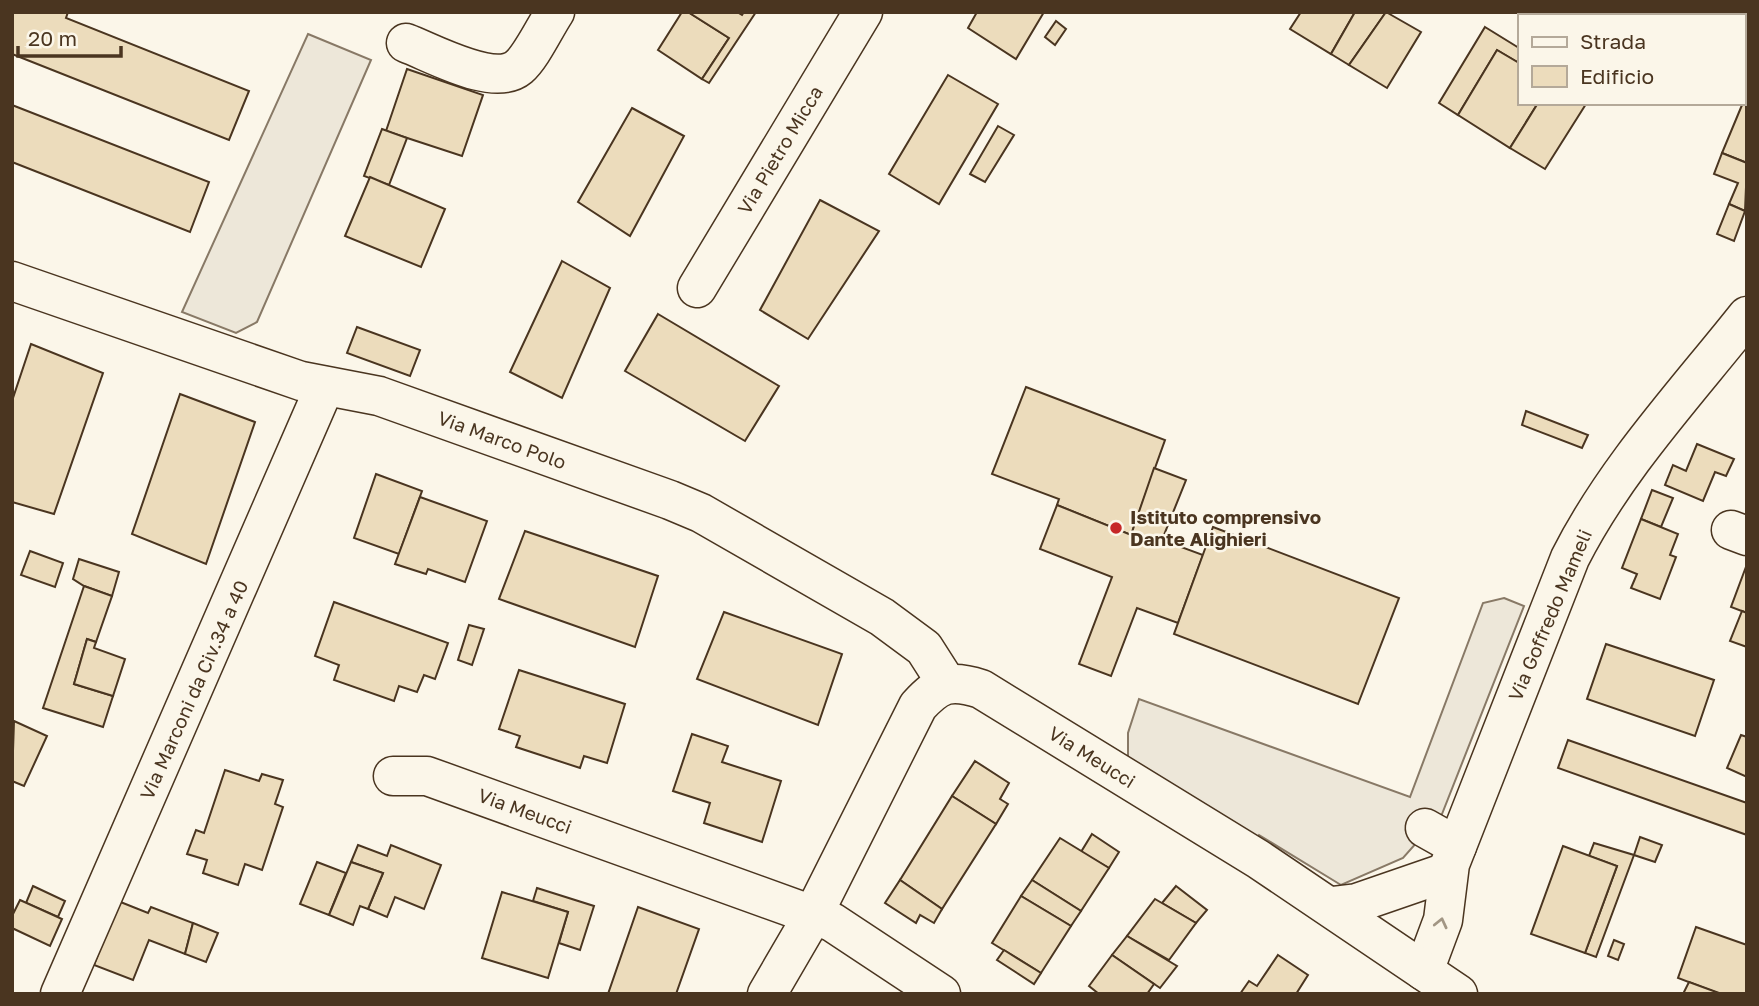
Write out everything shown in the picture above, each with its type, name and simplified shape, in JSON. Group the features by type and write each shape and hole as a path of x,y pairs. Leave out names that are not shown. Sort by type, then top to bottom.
{"street":[{"path":"406,43 487,75 506,73 519,67 555,12"},
{"name":"Via Pietro Micca","path":"697,288 863,12"},
{"name":"Via Marco Polo","path":"12,281 301,381 379,396 701,513 882,617 925,648 947,684"},
{"name":"Via Goffredo Mameli","path":"1385,944 1391,925 1437,858 1570,558 1592,516 1747,316"},
{"name":"Via Marconi da Civ.34 a 40","path":"60,994 325,386"},
{"name":"Via Meucci","path":"947,684 960,682 981,689 1332,906 1458,994"},
{"path":"767,994 813,915 918,706 931,692 947,684"},
{"name":"Via Meucci","path":"393,776 427,776 832,922 941,994"},
{"path":"1332,906 1357,903 1437,858"},
{"name":"Via Goffredo Mameli","path":"1424,971 1443,920 1437,858"}],"shaded area":[{"path":"308,34 371,60 257,322 236,333 182,312"},
{"path":"1504,598 1524,606 1442,814 1403,858 1341,885 1259,835 1255,841 1128,763 1128,733 1139,699 1410,797 1483,603"}],"building":[{"path":"12,12 68,12 66,18 249,91 229,140 12,54"},
{"path":"682,12 688,12 729,38 702,79 658,50"},
{"path":"688,12 737,12 742,15 744,12 756,12 709,83 702,79 729,38"},
{"path":"977,12 1044,12 1016,59 968,28"},
{"path":"1301,12 1355,12 1331,54 1290,29"},
{"path":"1355,12 1386,12 1349,65 1331,54"},
{"path":"1386,12 1421,32 1387,88 1349,65"},
{"path":"1056,21 1066,29 1055,45 1045,37"},
{"path":"1485,27 1518,47 1518,62 1497,50 1458,115 1439,103"},
{"path":"1497,50 1518,62 1518,105 1537,105 1510,148 1458,115"},
{"path":"407,69 483,95 462,156 386,131"},
{"path":"948,75 998,104 939,204 889,174"},
{"path":"1747,93 1747,163 1722,153 1742,105 1745,105"},
{"path":"12,105 209,182 190,232 12,162"},
{"path":"1537,105 1585,105 1545,169 1510,148"},
{"path":"632,108 684,136 630,236 578,202"},
{"path":"998,126 1014,135 985,182 970,174"},
{"path":"382,129 407,138 389,185 364,176"},
{"path":"1722,153 1747,163 1745,211 1729,204 1738,183 1714,174"},
{"path":"370,177 445,209 421,267 345,236"},
{"path":"820,200 879,231 808,339 760,310"},
{"path":"1729,204 1745,211 1734,241 1717,234"},
{"path":"562,261 610,288 562,398 510,372"},
{"path":"658,314 779,386 745,441 625,371"},
{"path":"357,327 420,350 410,376 347,353"},
{"path":"31,344 103,373 54,514 12,502 12,401"},
{"path":"1026,387 1165,440 1131,535 1057,505 1059,499 992,474"},
{"path":"180,394 255,422 206,564 132,534"},
{"path":"1526,411 1588,435 1582,448 1522,425"},
{"path":"1697,444 1734,459 1726,476 1715,472 1703,501 1665,485 1673,465 1686,471"},
{"path":"1154,468 1186,480 1162,540 1203,555 1178,623 1137,608 1111,676 1079,664 1112,577 1040,549 1057,505 1131,535"},
{"path":"376,474 422,491 399,554 354,538"},
{"path":"1652,490 1673,498 1661,527 1641,519"},
{"path":"420,497 487,521 465,582 428,569 426,574 395,564"},
{"path":"1641,519 1678,534 1670,555 1676,557 1660,599 1631,588 1637,574 1622,568"},
{"path":"1213,527 1399,598 1358,704 1174,634"},
{"path":"525,531 658,576 635,647 499,599"},
{"path":"30,551 63,563 55,587 21,575"},
{"path":"79,559 119,572 112,596 73,579"},
{"path":"1747,564 1747,613 1731,607"},
{"path":"84,586 112,596 96,642 87,639 74,684 113,696 103,727 43,708"},
{"path":"334,602 448,643 435,679 424,675 417,692 399,686 394,701 334,680 339,665 315,656"},
{"path":"1742,611 1747,613 1747,647 1730,641"},
{"path":"724,612 842,654 818,725 697,679"},
{"path":"469,625 484,629 472,665 458,660"},
{"path":"87,639 96,642 94,648 125,659 113,696 74,684"},
{"path":"1606,644 1714,680 1695,736 1587,699"},
{"path":"519,670 625,704 607,763 584,756 580,768 516,747 520,736 499,729"},
{"path":"14,721 47,736 24,786 12,781"},
{"path":"692,734 728,746 722,762 781,781 762,842 704,823 710,803 673,791"},
{"path":"1741,735 1747,737 1747,777 1727,768"},
{"path":"1568,740 1747,803 1747,835 1558,768"},
{"path":"975,761 1009,783 1000,799 1008,804 996,824 952,796"},
{"path":"225,770 259,781 262,774 283,780 275,804 283,807 262,870 245,864 238,885 203,873 207,860 187,854 196,830 204,833"},
{"path":"952,796 996,824 942,909 900,880"},
{"path":"1092,834 1119,852 1109,868 1081,852"},
{"path":"1640,837 1662,845 1655,862 1634,855"},
{"path":"1060,838 1109,868 1081,911 1032,880"},
{"path":"1594,843 1634,855 1596,957 1585,953 1617,866 1589,856"},
{"path":"358,845 387,856 391,845 441,865 424,909 395,897 387,917 368,909 383,873 351,862"},
{"path":"1563,846 1617,866 1585,953 1531,934"},
{"path":"317,862 346,873 329,915 300,904"},
{"path":"351,862 383,873 368,909 360,906 353,925 329,915"},
{"path":"900,880 942,909 934,923 920,915 916,923 885,903"},
{"path":"1032,880 1081,911 1071,926 1021,896"},
{"path":"33,886 65,901 58,917 26,903"},
{"path":"1176,886 1207,910 1196,923 1162,903"},
{"path":"537,888 594,906 580,950 559,943 568,912 533,901"},
{"path":"502,892 568,912 548,978 482,958"},
{"path":"1021,896 1071,926 1041,973 992,943"},
{"path":"1155,899 1196,923 1169,960 1127,936"},
{"path":"20,900 62,919 50,946 12,928 12,916"},
{"path":"118,901 148,913 151,907 193,923 185,954 149,940 133,980 94,965"},
{"path":"638,907 699,929 676,994 608,994"},
{"path":"193,923 218,933 206,962 185,954"},
{"path":"1696,927 1747,945 1747,994 1720,994 1678,978"},
{"path":"1127,936 1177,966 1160,988 1112,955"},
{"path":"1614,940 1624,944 1618,960 1608,956"},
{"path":"1004,950 1041,973 1034,984 997,960"},
{"path":"1112,955 1154,984 1147,994 1099,994 1089,986"},
{"path":"1278,955 1308,975 1296,994 1240,994 1249,981 1257,986"},
{"path":"1689,982 1719,993 1719,994 1683,994"}],"place":[{"name":"Istituto comprensivo Dante Alighieri","path":"1116,528"}]}
